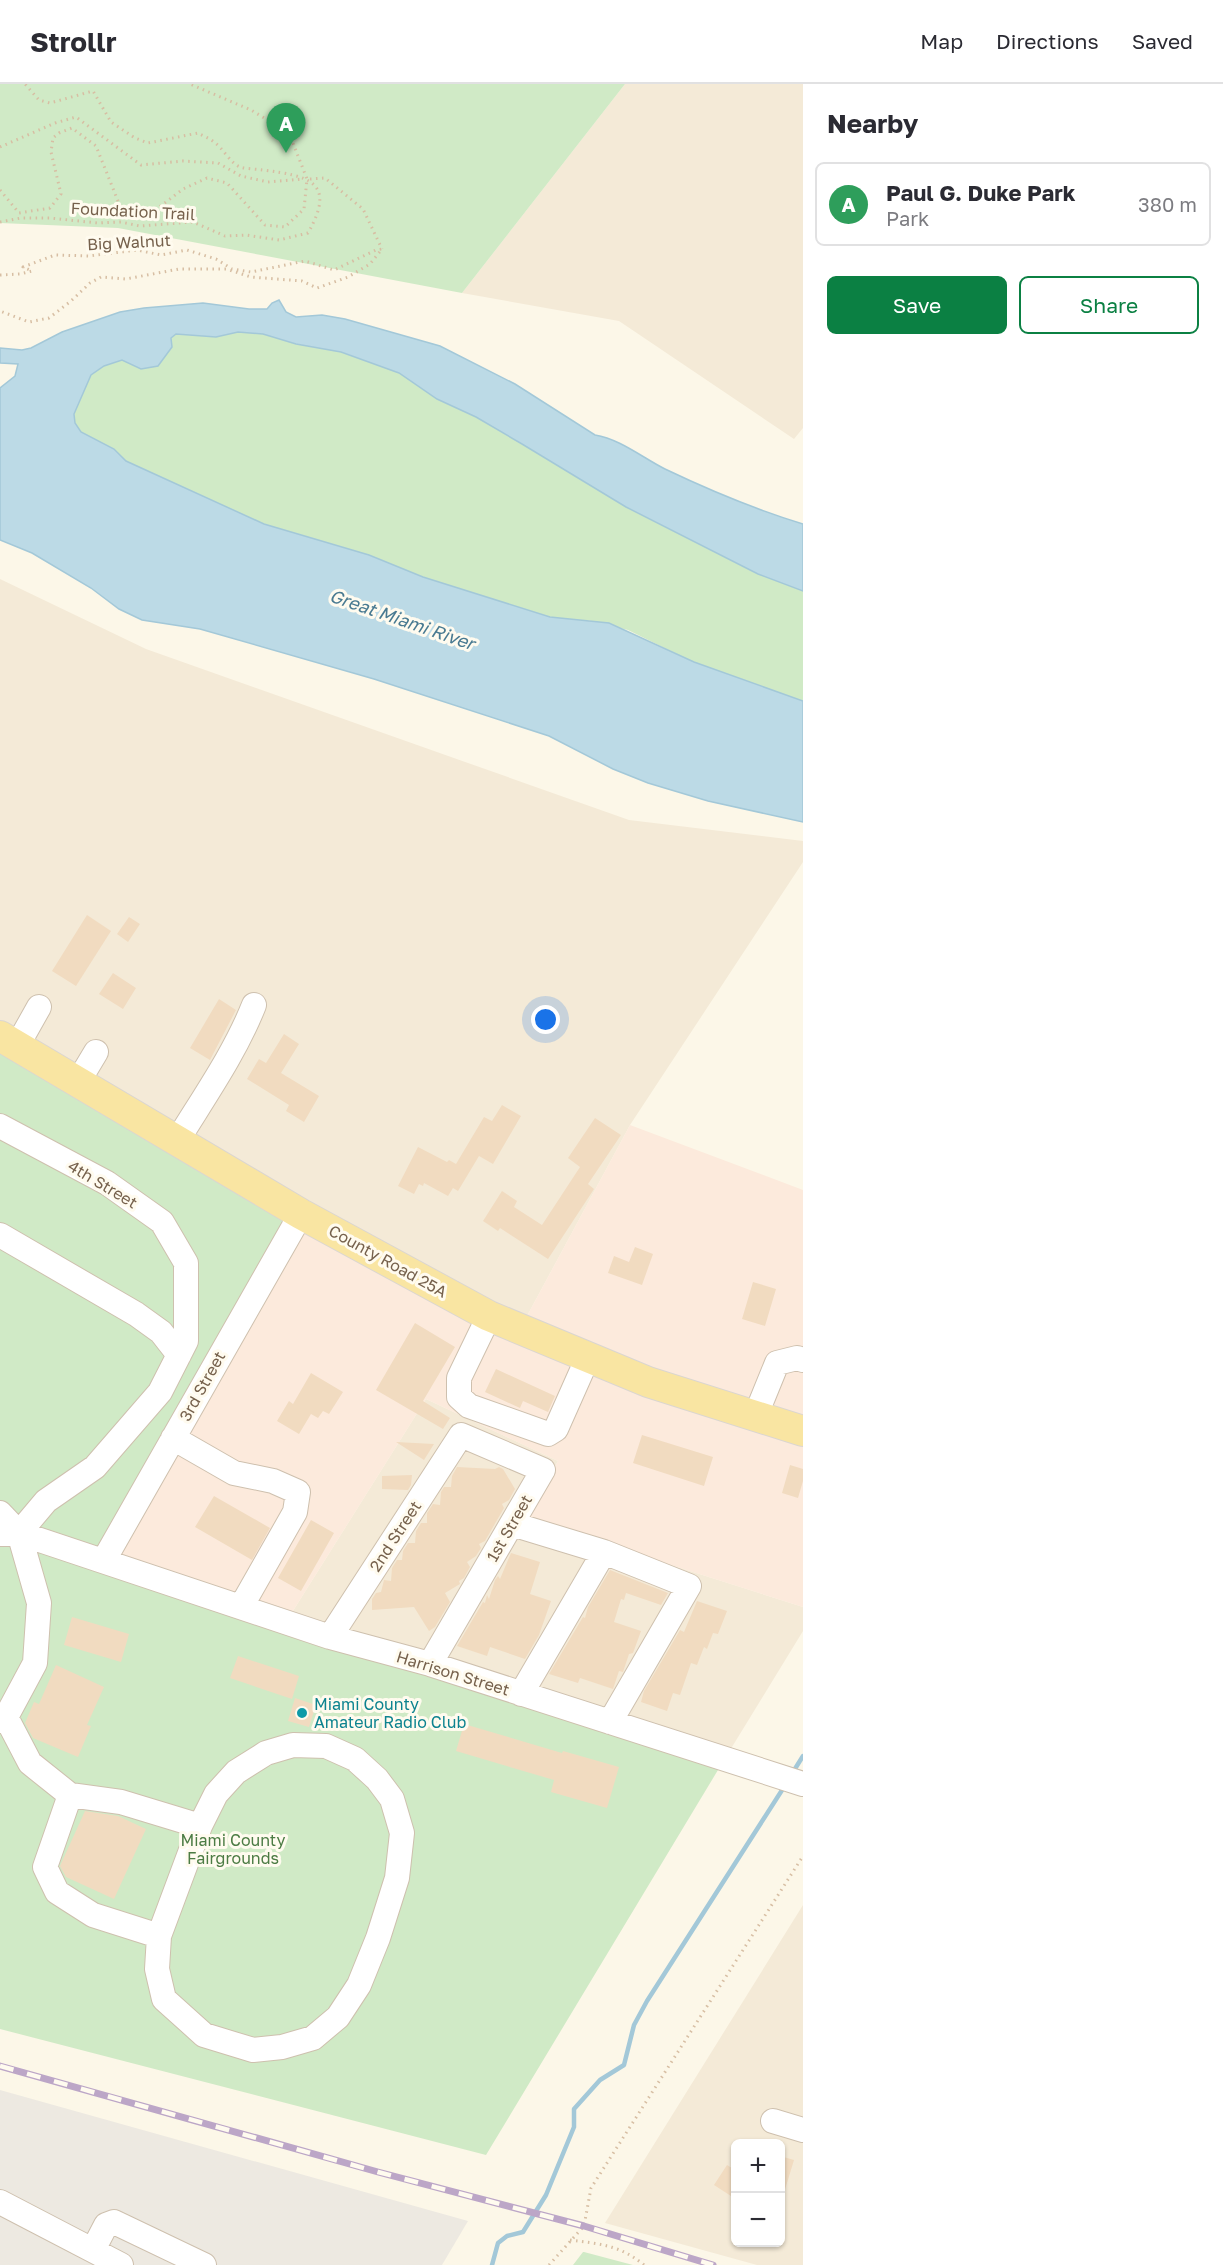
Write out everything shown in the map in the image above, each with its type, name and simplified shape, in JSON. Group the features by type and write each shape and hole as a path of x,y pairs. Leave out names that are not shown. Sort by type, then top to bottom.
{"main road":[{"name":"County Road 25A","path":"8,1041 301,1214 489,1316 648,1382 803,1431"}],"street":[{"path":"177,1141 228,1057 254,1005"},
{"path":"8,1041 39,1008"},
{"path":"78,1082 96,1052"},
{"name":"4th Street","path":"0,1126 107,1183 162,1222 186,1263 186,1341 179,1355"},
{"name":"3rd Street","path":"104,1560 301,1214"},
{"path":"0,1235 136,1314 161,1332 179,1355 160,1392 95,1467 46,1501 10,1534"},
{"path":"489,1316 459,1378 459,1397 469,1406 548,1434 560,1423 588,1357"},
{"path":"755,1417 777,1363 797,1358 803,1360"},
{"name":"1st Street","path":"430,1664 543,1470 461,1435"},
{"name":"2nd Street","path":"330,1637 461,1435"},
{"path":"173,1438 234,1473 273,1481 298,1492 295,1512 241,1607"},
{"path":"0,1513 39,1603 35,1663 3,1719 30,1763 70,1795 121,1802 200,1826"},
{"path":"512,1524 604,1552 689,1586 610,1722"},
{"name":"Harrison Street","path":"10,1534 104,1560 330,1637 430,1664 803,1784"},
{"path":"521,1694 604,1552"},
{"path":"293,1745 326,1746 355,1759 377,1779 392,1799 402,1833 397,1878 378,1938 359,1986 338,2017 313,2038 282,2047 253,2050 204,2035 164,1999 157,1969 159,1936 200,1826 216,1794 236,1772 266,1753 293,1745"},
{"path":"70,1795 45,1867 57,1892 93,1915 159,1936"},
{"path":"773,2121 803,2130"},
{"path":"0,2202 121,2265"},
{"path":"93,2250 106,2225 114,2222 204,2265"}],"path":[{"path":"25,84 39,100 50,103 93,91 111,122 135,138 148,143 198,133 214,142 239,167 286,173 307,179"},
{"name":"Foundation Trail","path":"0,222 21,218 50,218 98,223 121,222 140,226 193,222 225,236 246,235 279,240 308,233 318,216 320,193 313,182 307,179 290,133 251,110 190,84"},
{"path":"0,147 76,117 141,165 183,161 218,163 241,177 268,182 325,178 363,209 382,249 370,264 348,277 316,288 302,281 251,277 226,269 179,269 126,279 101,277 90,283 49,318 29,322 0,311"},
{"path":"0,190 19,213 50,208 61,194 51,152 53,138 59,132 72,128 96,146 122,211 140,217 149,215 183,189 207,178 227,183 265,225 285,227 304,209 307,179"},
{"name":"Big Walnut","path":"0,275 32,271 23,267 55,255 89,256 137,250 161,255 187,250 216,259 231,269 251,272 305,261 334,270 382,249"},
{"path":"549,2265 584,2226 591,2188 803,1856"},
{"path":"570,2240 613,2246 631,2254 644,2265"}],"shaded area":[{"path":"625,84 803,84 803,428 794,439 619,321 462,293"},
{"path":"0,579 146,649 629,820 803,841 803,862 630,1125 520,1329 0,1036"},
{"path":"630,1125 803,1190 803,1607 526,1519 558,1461 426,1399 286,1622 104,1560 301,1214 520,1329"},
{"path":"426,1399 558,1461 526,1519 803,1607 803,1631 724,1760 286,1622"},
{"path":"803,1905 803,2265 757,2265 605,2223"},
{"path":"0,2090 468,2221 442,2265 0,2265"}],"green space":[{"path":"0,84 625,84 462,293 118,228 0,223"},
{"path":"238,332 263,334 296,344 341,352 399,373 437,399 476,417 626,507 758,574 803,591 803,701 693,662 628,630 587,620 572,621 550,617 423,577 369,555 264,524 126,461 114,449 81,432 75,423 74,414 91,375 104,366 122,360 141,369 165,355 172,347 171,338 176,334 216,337"},
{"name":"Miami County Fairgrounds","path":"0,1036 301,1214 104,1559 724,1760 486,2155 0,2029"},
{"path":"584,2252 633,2265 573,2265"}],"water":[{"name":"Great Miami River","path":"279,300 286,312 296,317 322,315 345,319 440,346 515,384 595,435 622,445 665,469 716,492 803,524 803,591 758,574 626,507 476,417 437,399 399,373 341,352 296,344 263,334 238,332 216,337 176,334 171,338 172,347 158,366 141,369 122,360 104,366 91,375 74,414 75,423 81,432 114,449 126,461 264,524 369,555 423,577 550,617 609,623 694,662 803,701 803,822 708,801 648,783 613,769 549,736 374,679 200,629 142,620 119,609 91,588 32,553 0,540 0,388 15,376 18,364 0,363 0,348 22,350 31,348 62,332 120,312 203,303 267,309"}],"building":[{"path":"87,915 111,931 76,986 52,971"},
{"path":"129,917 140,924 128,942 117,934"},
{"path":"113,973 136,988 123,1009 99,994"},
{"path":"219,999 236,1010 210,1060 190,1048"},
{"path":"284,1034 299,1044 281,1073 319,1096 304,1122 286,1111 289,1105 247,1079 259,1059 266,1063"},
{"path":"502,1105 521,1116 493,1164 479,1156 458,1191 453,1188 448,1196 424,1183 423,1186 419,1184 414,1194 398,1186 418,1147 447,1162 449,1160 456,1164 484,1117 492,1121"},
{"path":"595,1118 621,1135 588,1184 594,1189 548,1259 500,1228 498,1231 483,1221 502,1191 517,1201 514,1207 542,1225 580,1167 568,1158"},
{"path":"635,1247 653,1254 642,1285 608,1273 614,1256 629,1262"},
{"path":"753,1282 776,1289 765,1326 742,1319"},
{"path":"415,1323 455,1347 423,1401 450,1418 443,1429 376,1390"},
{"path":"496,1369 555,1396 548,1412 523,1401 520,1408 485,1392"},
{"path":"311,1373 343,1392 329,1414 323,1411 318,1418 311,1414 299,1434 277,1421 289,1401 293,1404"},
{"path":"642,1435 713,1457 704,1486 633,1463"},
{"path":"396,1442 434,1444 424,1460"},
{"path":"790,1465 803,1469 803,1481 798,1498 782,1493"},
{"path":"457,1467 495,1469 499,1467 503,1469 515,1489 509,1500 502,1504 504,1508 485,1541 479,1544 481,1548 476,1556 467,1562 470,1567 464,1578 459,1581 460,1584 445,1593 450,1602 435,1627 429,1631 414,1607 372,1610 372,1599 376,1593 381,1592 384,1580 391,1581 392,1568 397,1560 402,1560 403,1551 408,1543 415,1543 416,1531 421,1523 427,1523 427,1513 433,1504 440,1505 441,1492 444,1487 451,1487 452,1476"},
{"path":"412,1475 408,1490 382,1489 382,1476"},
{"path":"214,1496 270,1528 252,1560 195,1527"},
{"path":"311,1520 334,1533 301,1591 278,1578"},
{"path":"511,1553 540,1562 530,1594 551,1601 539,1635 525,1659 490,1647 487,1656 457,1646 483,1602 485,1603 487,1595 489,1599 495,1580 498,1576 500,1579"},
{"path":"610,1570 668,1593 661,1605 626,1593 624,1600 621,1599 614,1622 641,1631 623,1672 619,1671 613,1689 580,1678 578,1683 549,1674 583,1617 585,1618 588,1607"},
{"path":"697,1601 727,1611 718,1634 713,1633 697,1665 691,1663 680,1695 673,1693 667,1711 641,1702 644,1691 680,1630 684,1632"},
{"path":"72,1617 129,1634 121,1662 64,1645"},
{"path":"238,1656 299,1676 292,1699 230,1678"},
{"path":"56,1665 104,1687 87,1725 91,1726 78,1757 33,1738 25,1723 34,1702 39,1704"},
{"name":"Miami County Amateur Radio Club","path":"295,1698 316,1705 309,1727 288,1721"},
{"path":"464,1724 619,1767 607,1808 551,1792 554,1780 456,1751"},
{"path":"85,1811 118,1816 146,1829 114,1899 66,1877 60,1866"},
{"path":"785,2157 794,2160 785,2189"},
{"path":"727,2165 731,2168 731,2196 714,2185"}],"waterway":[{"path":"793,1772 803,1756"},
{"path":"492,2265 498,2243 507,2236 523,2232 546,2195 574,2127 574,2109 600,2080 624,2065 634,2025 647,2001 784,1787"}],"railway":[{"path":"0,2066 378,2172 584,2226 713,2265"}],"place":[{"name":"Paul G. Duke Park","path":"286,153"},
{"name":"Miami County Amateur Radio Club","path":"302,1713"}]}
